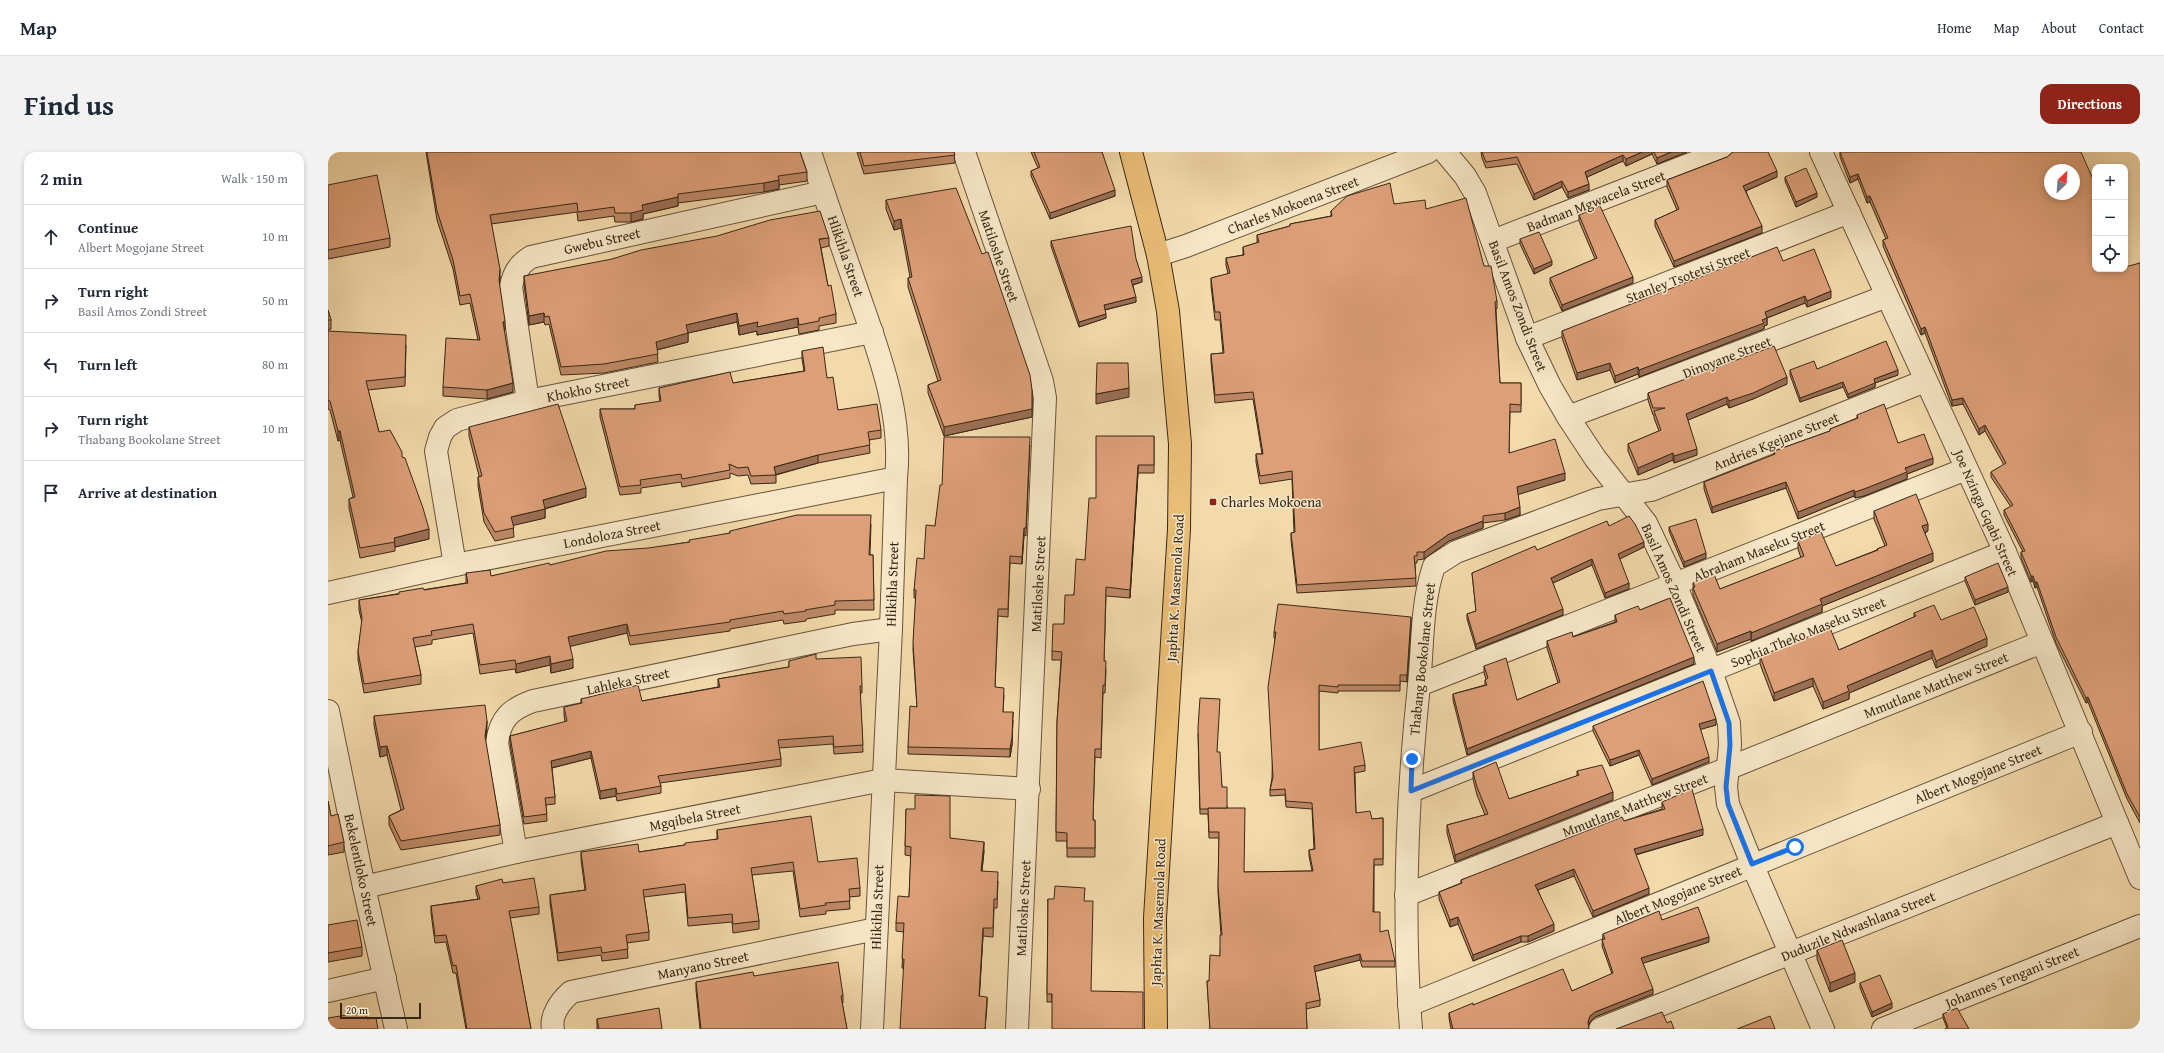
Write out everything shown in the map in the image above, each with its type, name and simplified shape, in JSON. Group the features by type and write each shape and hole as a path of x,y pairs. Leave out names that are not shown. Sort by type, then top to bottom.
{"main road":[{"name":"Japhta K. Masemola Road","path":"1131,152 1158,255 1173,352 1180,444 1180,497 1155,918 1156,1029"}],"street":[{"name":"Hlikihla Street","path":"810,152 872,332 892,399 896,422 898,454 872,1029"},
{"name":"Matiloshe Street","path":"964,152 1042,380 1045,398 1018,1029"},
{"name":"Charles Mokoena Street","path":"1158,255 1186,246 1428,152"},
{"name":"Basil Amos Zondi Street","path":"1445,152 1465,176 1475,193 1527,338 1550,386 1568,417 1596,458 1646,523 1675,584 1711,671 1729,723 1729,768 1726,787 1728,804 1752,864 1823,1029"},
{"name":"Badman Mgwacela Street","path":"1493,241 1722,152"},
{"name":"Joe Nzinga Gqabi Street","path":"1821,152 2005,552 2081,732 2140,878"},
{"name":"Gwebu Street","path":"528,401 511,287 517,269 527,259 823,192"},
{"name":"Stanley Tsotetsi Street","path":"1527,338 1849,212"},
{"name":"Dinoyane Street","path":"1568,417 1887,296"},
{"name":"Khokho Street","path":"455,565 436,450 440,436 445,428 457,420 528,401 872,332"},
{"name":"Andries Kgejane Street","path":"1624,494 1651,490 1926,381"},
{"name":"Abraham Maseku Street","path":"1418,685 1966,469"},
{"name":"Londoloza Street","path":"328,593 455,565 896,478"},
{"name":"Thabang Bookolane Street","path":"1411,1029 1406,895 1411,791 1426,589 1434,566 1456,552 1598,499 1624,494"},
{"name":"Sophia Theko Maseku Street","path":"1411,791 2005,552"},
{"name":"Lahleka Street","path":"516,852 497,743 498,732 503,722 516,707 533,701 853,634 891,629"},
{"name":"Mmutlane Matthew Street","path":"1406,895 1729,768 2042,642"},
{"name":"Bekelentloko Street","path":"328,711 364,887 396,1029"},
{"name":"Albert Mogojane Street","path":"1409,1005 1752,864 2081,732"},
{"name":"Mgqibela Street","path":"364,887 516,852 883,780 1029,789"},
{"name":"Duduzile Ndwashlana Street","path":"1600,1029 2117,822"},
{"name":"Johannes Tengani Street","path":"1883,1029 2140,926"},
{"name":"Manyano Street","path":"553,1029 552,1024 557,1008 571,992 876,929"},
{"path":"328,991 385,978"}],"building":[{"path":"427,152 800,152 807,172 778,176 779,180 764,183 678,194 678,197 642,205 643,210 631,213 615,213 614,207 578,212 577,203 490,215 500,269 499,280 505,321 503,322 513,383 487,390 443,387 446,338 480,340 470,294 460,296 453,260 437,211"},
{"path":"860,152 954,152 955,155 864,166"},
{"path":"1034,152 1102,152 1115,190 1050,213 1031,171 1040,167"},
{"path":"1482,152 1642,152 1626,159 1623,155 1585,172 1589,184 1568,192 1562,181 1534,194 1517,157 1486,162"},
{"path":"1654,152 1671,152 1657,158"},
{"path":"1732,152 1768,152 1777,171 1743,186 1762,226 1674,261 1655,220 1679,209 1667,180 1727,157"},
{"path":"1840,152 2081,152 2092,177 2092,272 2128,272 2128,266 2140,263 2140,817 2127,794 2088,697 2086,698 2056,637 2037,582 2035,582 2033,576 2031,576 2021,552 2025,551 2004,510 2013,505 1991,472 2006,463 1985,425 1979,429 1963,398 1952,400 1925,327 1921,329 1883,240 1888,238 1870,196 1867,197 1858,174 1850,177"},
{"path":"1806,168 1817,193 1796,202 1785,177"},
{"path":"377,175 390,238 328,250 328,185"},
{"path":"1390,183 1394,204 1425,200 1426,209 1466,198 1484,266 1491,266 1497,301 1495,302 1500,383 1521,383 1521,405 1510,404 1509,453 1555,439 1565,473 1517,487 1520,507 1505,513 1483,516 1483,521 1449,534 1424,552 1417,552 1417,556 1414,556 1416,578 1297,585 1291,533 1295,532 1292,471 1260,476 1256,454 1263,454 1253,392 1215,395 1211,354 1224,353 1220,312 1215,312 1211,278 1230,273 1226,258 1244,255 1243,247 1259,242 1257,235 1290,226 1290,224 1332,216 1331,211 1347,196"},
{"path":"956,188 982,254 988,252 1030,375 1032,409 944,427 928,385 941,380 908,278 912,277 901,219 894,221 886,200"},
{"path":"1600,206 1633,277 1562,305 1550,278 1597,258 1579,215"},
{"path":"820,211 829,238 819,239 828,286 831,285 836,314 819,318 819,321 799,325 798,318 757,327 758,322 739,326 737,313 686,325 688,333 656,342 658,354 604,364 561,367 549,316 545,317 544,313 529,316 524,276 612,259 641,250 717,236 770,220"},
{"path":"1131,226 1136,259 1142,277 1131,280 1136,297 1104,305 1106,314 1079,322 1051,241"},
{"path":"1539,232 1552,261 1534,269 1520,239"},
{"path":"1777,247 1783,261 1814,249 1831,291 1807,301 1805,296 1765,312 1767,318 1762,320 1764,323 1639,370 1638,367 1615,376 1610,363 1577,373 1562,331"},
{"path":"328,310 331,320 328,320"},
{"path":"328,331 406,335 405,377 366,381 379,432 390,430 402,452 402,457 405,458 429,529 394,538 395,542 360,548 349,499 355,497 340,431 338,431 330,401 328,400"},
{"path":"1886,341 1898,370 1874,379 1875,383 1848,394 1843,382 1800,398 1790,370 1814,361 1817,369"},
{"path":"1774,346 1787,377 1753,393 1729,401 1727,397 1686,414 1697,449 1674,456 1673,453 1638,468 1628,444 1661,430 1654,411 1665,408 1653,408 1648,393"},
{"path":"823,347 827,378 833,377 838,410 877,404 881,430 868,432 870,445 818,455 774,467 776,475 751,476 748,467 738,468 729,464 730,470 682,479 681,474 640,480 641,485 620,487 600,409 635,409 635,405 661,401 659,388 730,372 733,383 805,371 802,351"},
{"path":"1097,363 1128,363 1129,388 1096,394"},
{"path":"558,404 586,488 543,500 545,509 511,517 514,528 495,532 484,513 478,477 482,476 469,427"},
{"path":"1884,404 1898,443 1924,434 1933,458 1905,468 1907,472 1864,489 1855,492 1854,490 1798,512 1786,482 1712,507 1704,482 1775,454 1774,451 1830,431 1830,429 1858,418 1857,415"},
{"path":"1096,436 1154,436 1154,465 1138,465 1130,590 1106,587 1104,661 1106,661 1105,685 1103,685 1101,749 1095,749 1093,820 1095,820 1095,848 1067,848 1067,833 1056,832 1057,722 1062,652 1052,651 1053,624 1064,624 1065,595 1074,595 1076,559 1085,560 1089,498 1096,498"},
{"path":"944,437 1030,437 1026,528 1024,528 1022,557 1010,556 1008,609 998,609 995,687 1004,688 1003,712 1013,712 1010,749 908,747 910,706 917,707 913,642 916,590 914,590 917,558 924,559 926,525 935,526 940,485 942,485"},
{"path":"1916,494 1928,524 1922,526 1933,553 1820,599 1822,604 1751,633 1751,631 1717,644 1693,588 1695,587 1693,583 1714,574 1720,589 1804,556 1798,541 1821,532 1836,566 1878,550 1877,549 1887,545 1874,511"},
{"path":"797,515 871,515 869,555 873,555 874,600 835,601 835,605 805,610 806,611 784,614 783,611 730,620 730,622 630,636 627,624 568,637 573,659 551,664 550,656 516,664 515,660 480,665 473,624 431,631 432,635 413,638 421,675 364,684 358,651 362,618 359,600 399,594 399,592 423,588 424,590 468,583 466,573 490,570 491,576 549,563 550,565 606,551 648,548 690,542 689,540 730,533 730,531"},
{"path":"1629,516 1644,542 1618,554 1629,583 1605,593 1592,559 1551,578 1563,609 1476,644 1467,614 1476,611 1472,573 1535,546 1537,550 1607,521 1609,526"},
{"path":"1696,519 1706,553 1684,562 1669,527"},
{"path":"1998,563 2008,587 1975,600 1965,577"},
{"path":"1670,598 1694,657 1467,749 1453,694 1487,685 1485,680 1488,678 1484,666 1506,658 1517,700 1560,682 1547,641 1572,632 1573,637 1617,622 1615,615 1638,606 1640,610"},
{"path":"1278,604 1411,617 1407,675 1400,675 1400,685 1338,685 1338,687 1319,685 1319,750 1361,742 1365,765 1354,767 1356,813 1370,811 1372,819 1383,818 1383,859 1374,859 1373,912 1380,912 1380,932 1388,930 1395,961 1362,961 1360,954 1314,966 1320,1000 1306,1003 1307,1029 1210,1029 1207,981 1209,981 1210,955 1220,956 1220,935 1222,935 1218,886 1219,832 1209,832 1208,808 1245,808 1244,872 1313,871 1309,850 1315,849 1312,803 1286,801 1285,789 1270,790 1273,777 1268,687 1276,632 1274,632"},
{"path":"1934,605 1941,620 1974,607 1987,638 1936,661 1932,650 1847,686 1849,691 1823,702 1813,678 1774,693 1760,656 1830,628 1839,650 1916,616 1914,613"},
{"path":"816,654 816,659 861,657 862,686 860,686 863,745 834,747 833,736 778,740 781,759 658,776 661,786 617,794 616,788 600,791 591,751 551,761 555,797 545,798 547,814 524,817 510,736 567,721 564,707 582,703 581,699 638,685 642,701 720,687 718,679 789,667 789,661"},
{"path":"1703,681 1716,719 1699,724 1709,757 1652,779 1639,750 1610,760 1593,726"},
{"path":"1200,698 1220,699 1217,752 1220,752 1222,787 1227,787 1227,808 1200,809 1198,728"},
{"path":"485,705 487,721 485,736 500,825 401,841 389,816 404,809 387,746 380,747 374,716"},
{"path":"1496,762 1509,799 1579,775 1577,771 1602,765 1613,792 1455,855 1447,825 1488,814 1477,787 1473,772"},
{"path":"1692,789 1703,829 1634,849 1649,888 1593,911 1574,869 1535,885 1554,924 1528,936 1521,936 1473,955 1458,917 1450,920 1439,892 1462,883 1461,880 1622,817 1624,821 1665,809 1662,802"},
{"path":"915,795 950,796 950,838 984,842 981,871 998,872 997,899 994,899 993,928 983,928 979,996 987,997 985,1029 900,1029 904,959 902,959 904,923 896,923 898,896 909,897 911,847 905,846 906,809 915,809"},
{"path":"328,801 331,816 338,814 344,842 328,846"},
{"path":"811,816 818,862 857,858 860,888 849,889 850,901 825,903 826,905 800,909 793,862 751,868 759,921 733,924 732,914 688,918 685,884 643,890 649,932 626,935 628,949 602,953 601,947 558,953 550,895 586,890 581,852 638,844 639,852 685,845 685,843 718,839 717,830"},
{"path":"534,878 539,907 509,911 531,1029 467,1029 456,965 453,966 446,935 435,936 431,906 480,899 476,886 502,879 503,883"},
{"path":"1055,886 1085,888 1084,901 1093,901 1091,991 1143,992 1143,1029 1052,1029 1052,994 1047,994 1048,899 1054,899"},
{"path":"1698,907 1709,937 1641,958 1653,989 1595,1012 1590,1016 1588,1022 1589,1029 1453,1029 1449,1013 1563,969 1572,991 1613,973 1602,940 1605,939 1603,934 1659,911 1662,920"},
{"path":"357,920 362,947 328,953 328,925"},
{"path":"1842,940 1855,973 1830,983 1817,950"},
{"path":"838,962 843,995 841,996 847,1029 701,1029 696,982 753,972 754,976"},
{"path":"1880,975 1892,1003 1872,1012 1860,983"},
{"path":"659,1008 662,1029 599,1029 597,1019"},
{"path":"1957,1008 1969,1029 1945,1029 1948,1027 1943,1014"},
{"path":"366,1012 367,1019 376,1018 378,1029 328,1029 328,1018"},
{"path":"1662,1012 1667,1023 1671,1021 1674,1029 1616,1029"},
{"path":"1770,1016 1775,1029 1737,1029"}],"place":[{"name":"Charles Mokoena","path":"1213,502"}],"route":[{"path":"1412,759 1411,791 1711,671 1729,723 1729,768 1726,787 1728,804 1752,864 1795,847"}]}
